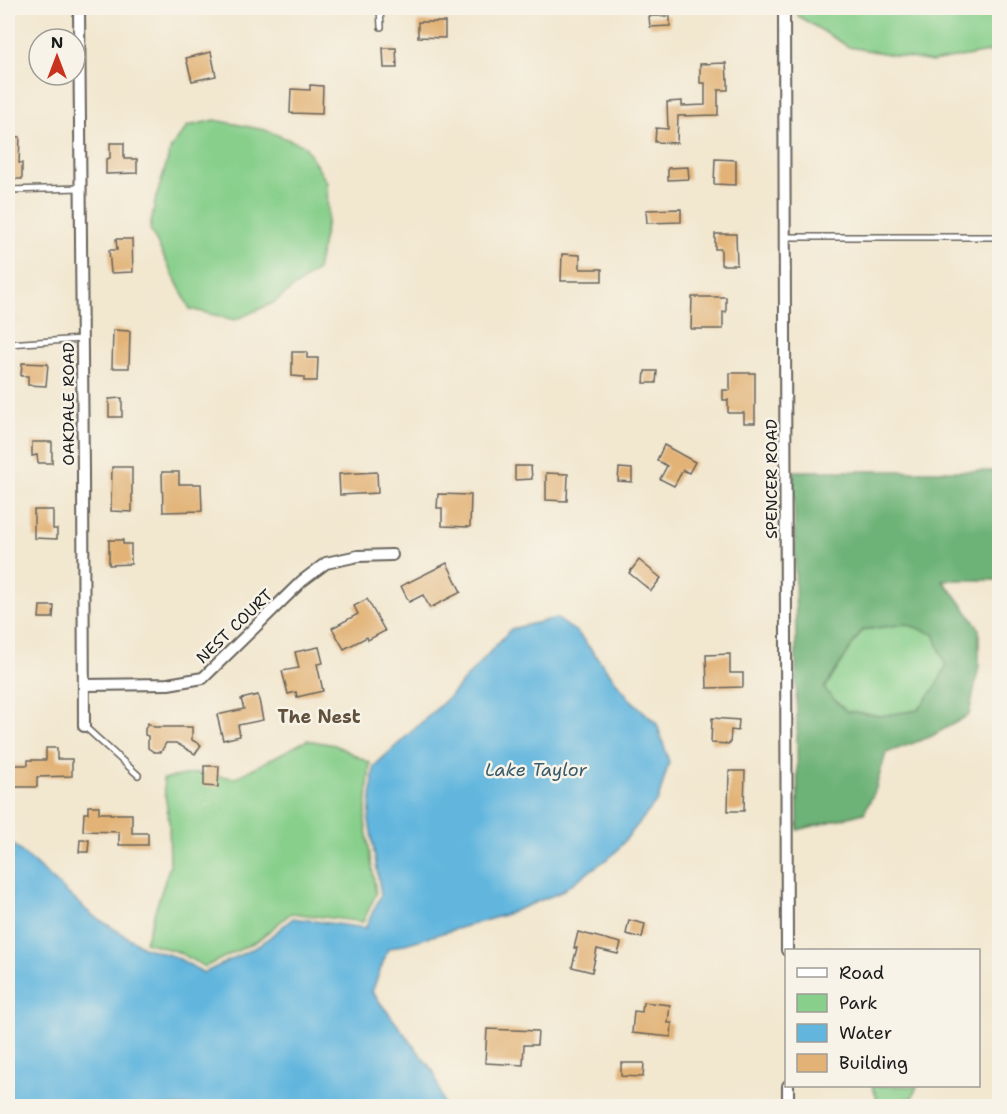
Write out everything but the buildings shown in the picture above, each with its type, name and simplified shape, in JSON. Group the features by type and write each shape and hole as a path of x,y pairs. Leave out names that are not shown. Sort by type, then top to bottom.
{"street":[{"name":"OAKDALE ROAD","path":"79,8 84,726"},
{"name":"SPENCER ROAD","path":"784,8 787,949"},
{"name":"NEST COURT","path":"84,685 168,684 203,678 302,580 326,563 358,556 392,555"},
{"path":"788,1087 788,1107"}],"lane":[{"path":"380,8 381,27"},
{"path":"8,190 81,188"},
{"path":"785,237 999,237"},
{"path":"8,344 82,339"},
{"name":"OAKDALE ROAD","path":"84,726 138,776"}],"green space":[{"path":"797,8 999,8 999,50 932,62 849,47 798,16"},
{"path":"215,120 265,130 305,146 327,183 328,216 317,270 273,303 235,320 190,309 150,229 155,202 171,148 188,126"},
{"path":"794,471 1000,471 999,580 942,580 979,628 979,666 969,715 930,737 886,753 875,791 864,813 798,830","holes":["906,624 934,634 946,666 935,688 918,710 880,716 846,711 824,689 862,630"]},
{"path":"906,624 934,634 946,666 935,688 918,710 880,716 846,711 824,690 862,630"},
{"path":"307,740 335,745 370,763 365,821 376,894 363,922 291,913 257,941 205,967 178,952 145,942 170,865 169,822 163,779 196,773 235,778"},
{"path":"872,1087 917,1087 912,1098 879,1104"}],"water":[{"name":"Lake Taylor","path":"556,618 578,633 629,698 657,724 669,762 658,800 614,854 559,893 504,915 388,949 372,992 434,1072 444,1106 8,1106 8,840 92,915 143,947 176,957 204,973 260,945 293,918 365,928 381,895 369,820 374,766 446,700 511,629"}],"district":[{"name":"The Nest","path":"319,717"}]}
